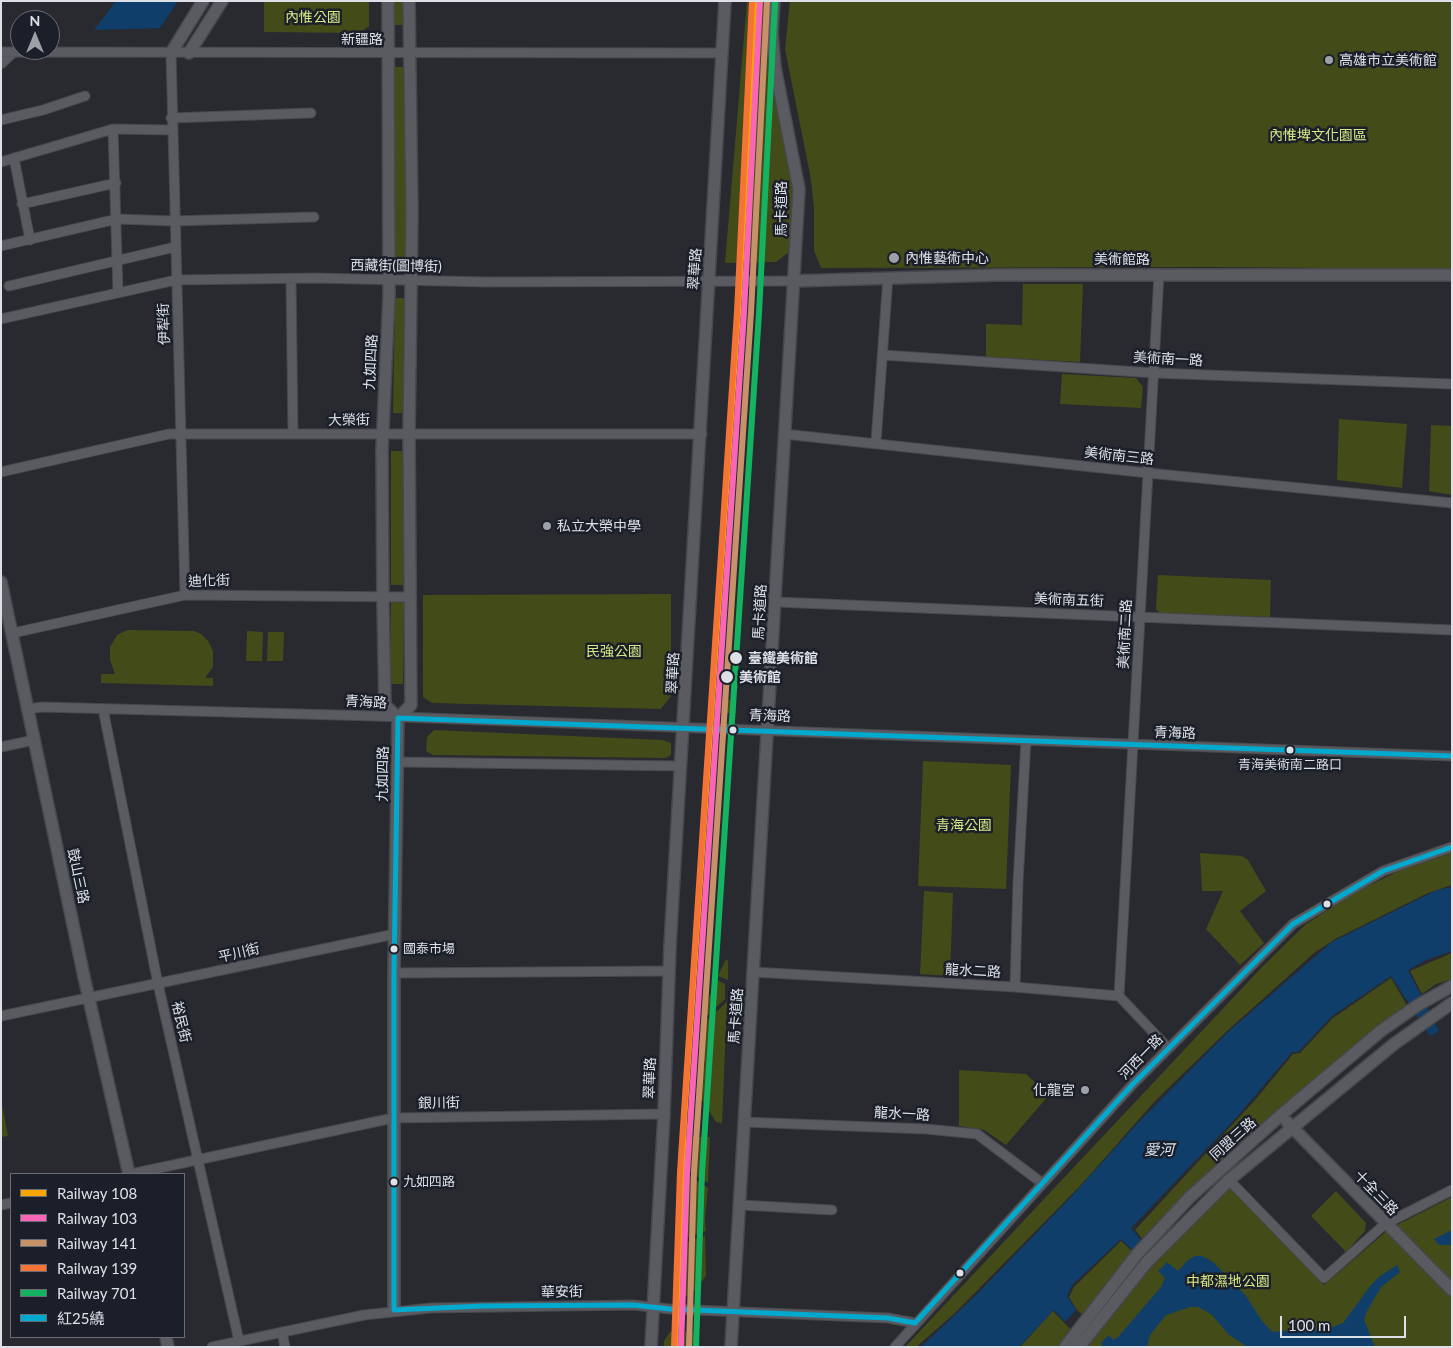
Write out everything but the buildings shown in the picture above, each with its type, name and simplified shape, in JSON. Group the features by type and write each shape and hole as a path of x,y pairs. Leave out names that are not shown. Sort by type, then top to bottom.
{"street":[{"path":"171,52 203,1"},
{"path":"189,53 222,1"},
{"name":"九如四路","path":"388,1 389,280 382,434 385,705 398,718 393,1118 394,1310"},
{"path":"398,718 411,705 408,434 411,281 409,1"},
{"name":"翠華路","path":"651,1347 681,766 702,434 725,1"},
{"name":"馬卡道路","path":"732,1347 798,190 775,67 772,33 774,1"},
{"name":"新疆路","path":"60,52 722,53"},
{"name":"伊犁街","path":"171,52 171,118 185,595"},
{"path":"1,120 43,110 85,96"},
{"path":"171,118 311,113"},
{"path":"113,129 118,219 118,292"},
{"path":"1,162 113,129 172,130"},
{"path":"14,158 30,240"},
{"path":"22,204 116,183"},
{"path":"1,246 118,219 174,221 314,217"},
{"path":"9,286 175,247"},
{"name":"美術館路","path":"794,281 888,277 1159,274 1452,275"},
{"name":"美術南二路","path":"1119,996 1159,274"},
{"path":"876,442 888,277"},
{"path":"291,279 293,434"},
{"name":"西藏街(圖博街)","path":"1,318 176,280 794,281"},
{"name":"美術南一路","path":"883,355 1154,373 1452,384"},
{"name":"大榮街","path":"1,472 169,434 702,434"},
{"name":"美術南三路","path":"784,434 876,442 1148,474 1452,503"},
{"name":"鼓山三路","path":"1,582 89,998 130,1173"},
{"name":"迪化街","path":"13,633 185,595 410,597"},
{"name":"美術南五街","path":"776,602 1452,630"},
{"name":"青海路","path":"28,709 103,709 768,730 1132,746 1452,756"},
{"name":"裕民街","path":"103,709 158,984 239,1341"},
{"path":"1,746 34,740"},
{"path":"1015,987 1018,882 1026,740"},
{"path":"398,762 681,766"},
{"name":"河西一路","path":"895,1347 1042,1183 1168,1048 1293,924 1382,870 1452,847"},
{"name":"平川街","path":"1,1016 395,934"},
{"path":"394,973 670,971"},
{"name":"龍水二路","path":"753,972 1015,987 1119,996"},
{"name":"同盟三路","path":"1065,1347 1138,1253 1190,1197 1281,1115 1382,1030 1418,1005 1452,986"},
{"path":"1119,996 1168,1048"},
{"name":"同盟三路","path":"1078,1347 1147,1262 1229,1180 1394,1044 1452,1003"},
{"name":"銀川街","path":"135,1173 393,1118 664,1114"},
{"name":"十全三路","path":"1281,1115 1385,1224 1452,1290"},
{"name":"龍水一路","path":"744,1122 926,1129 977,1134 1042,1183"},
{"path":"1229,1180 1324,1278 1385,1224 1452,1190"},
{"path":"741,1205 832,1210"},
{"name":"華安街","path":"212,1347 394,1310 500,1306 633,1305 734,1312 888,1318 916,1323"},
{"path":"282,1332 285,1347"}],"green space":[{"name":"內惟公園","path":"257,1 369,1 369,26 360,33 264,32 264,2"},
{"path":"391,1 404,1 404,25 391,25"},
{"path":"747,1 772,1 796,190 793,249 776,262 725,263"},
{"name":"內惟埤文化園區","path":"790,1 1452,1 1452,269 1207,267 821,268 814,251 814,207 810,174 785,49"},
{"path":"392,67 405,67 408,261 395,261"},
{"path":"1023,284 1083,284 1080,362 986,357 986,324 1022,325"},
{"path":"395,298 408,298 406,413 393,413"},
{"path":"1062,374 1136,378 1143,387 1141,408 1060,404"},
{"path":"1339,419 1407,424 1402,488 1337,480"},
{"path":"1431,425 1452,426 1452,495 1429,491"},
{"path":"391,451 404,451 404,585 391,585"},
{"path":"1158,575 1271,580 1270,617 1160,613 1156,609"},
{"name":"民強公園","path":"671,594 671,696 661,709 432,703 423,697 423,595"},
{"path":"391,602 404,602 403,684 390,684"},
{"path":"127,630 194,631 201,634 208,641 213,651 213,667 205,678 213,678 213,686 101,683 101,674 115,674 110,660 110,647 117,635"},
{"path":"247,631 263,632 262,661 246,661"},
{"path":"268,632 284,632 283,661 267,661"},
{"path":"724,695 736,707 736,713 710,713 710,708"},
{"path":"434,730 662,740 671,743 671,755 666,758 433,755 426,751 427,737"},
{"name":"青海公園","path":"923,761 1011,765 1006,889 918,886"},
{"path":"1200,853 1242,856 1248,860 1266,891 1240,911 1264,943 1240,965 1206,929 1223,891 1202,891"},
{"path":"1452,853 1452,885 1428,893 1337,938 1314,953 1226,1032 1155,1101 1081,1185 954,1314 916,1347 905,1347 1262,967 1306,924 1358,891 1401,870"},
{"path":"924,891 953,893 950,976 920,974"},
{"path":"1452,953 1452,979 1436,984 1422,994 1410,971"},
{"path":"726,959 728,961 728,980 718,976"},
{"path":"1391,978 1409,1009 1145,1242 1135,1230 1256,1099 1293,1054 1300,1053 1333,1018"},
{"path":"717,980 725,984 725,999 707,1016 703,1010"},
{"path":"727,1002 722,1123 716,1122 696,1090 705,1064 698,1044 707,1020"},
{"path":"959,1070 1026,1074 1049,1095 1006,1145 984,1130 959,1126"},
{"path":"1,1099 8,1136 1,1137"},
{"path":"685,1137 710,1137 708,1183 684,1168"},
{"path":"684,1172 708,1188 705,1219 706,1231 688,1237 681,1213"},
{"name":"中都濕地公園","path":"1228,1186 1324,1285 1389,1229 1452,1197 1452,1347 1084,1347 1152,1264"},
{"path":"1336,1191 1366,1223 1365,1231 1346,1252 1311,1216"},
{"path":"705,1236 706,1276 690,1296 681,1296 678,1293 680,1244"},
{"path":"1121,1241 1135,1254 1083,1315 1077,1310 1069,1297 1074,1287"},
{"path":"1053,1311 1071,1330 1059,1347 1020,1347"},
{"path":"677,1330 681,1333 681,1337 672,1347 664,1347 664,1341 670,1332"},
{"path":"685,1332 693,1332 695,1347 678,1347 685,1337"}],"water":[{"path":"116,1 178,1 160,28 94,30"},
{"name":"愛河","path":"1452,887 1452,951 1426,960 1408,970 1439,1031 1430,1036 1391,976 1332,1016 1298,1052 1292,1052 1236,1118 1131,1228 1144,1244 1135,1253 1121,1239 1072,1285 1067,1296 1076,1310 1065,1322 1054,1310 1019,1347 921,1347 977,1294 1069,1199 1136,1125 1228,1032 1332,942 1437,890"},
{"path":"1452,1230 1452,1245 1439,1245 1434,1239"},
{"path":"1195,1256 1202,1256 1213,1262 1246,1296 1262,1321 1272,1332 1306,1329 1325,1330 1343,1323 1371,1285 1380,1276 1397,1265 1400,1272 1381,1287 1366,1313 1364,1320 1375,1347 1248,1347 1229,1335 1211,1314 1198,1307 1190,1307 1166,1315 1150,1335 1147,1347 1103,1347 1101,1343 1109,1335 1113,1340 1118,1337 1161,1287 1165,1278 1158,1271 1167,1262 1178,1271 1187,1261"}],"rail line":[{"name":"139","path":"674,1347 680,1172 737,312 752,1"},
{"name":"108","path":"675,1347 684,1121 738,312 755,1"},
{"name":"103","path":"681,1347 687,1172 744,312 760,1"},
{"name":"141","path":"689,1347 694,1172 751,312 767,1"},
{"name":"701","path":"696,1347 702,1173 759,313 775,2"}],"transit line":[{"name":"紅25繞","path":"398,718 1452,756"},
{"name":"紅25繞","path":"394,1310 394,973 398,718"},
{"name":"紅25繞","path":"915,1323 1132,1085 1293,924 1383,871 1452,847"},
{"name":"紅25繞","path":"394,1310 482,1306 633,1305 670,1309 888,1318 915,1323"}],"place":[{"name":"高雄市立美術館","path":"1329,60"},
{"name":"內惟藝術中心","path":"894,258"},
{"name":"私立大榮中學","path":"547,526"},
{"name":"臺鐵美術館","path":"736,658"},
{"name":"美術館","path":"727,677"},
{"name":"青海美術南二路口","path":"1290,750"},
{"name":"國泰市場","path":"394,949"},
{"name":"化龍宮","path":"1085,1090"},
{"name":"九如四路","path":"394,1182"}]}
